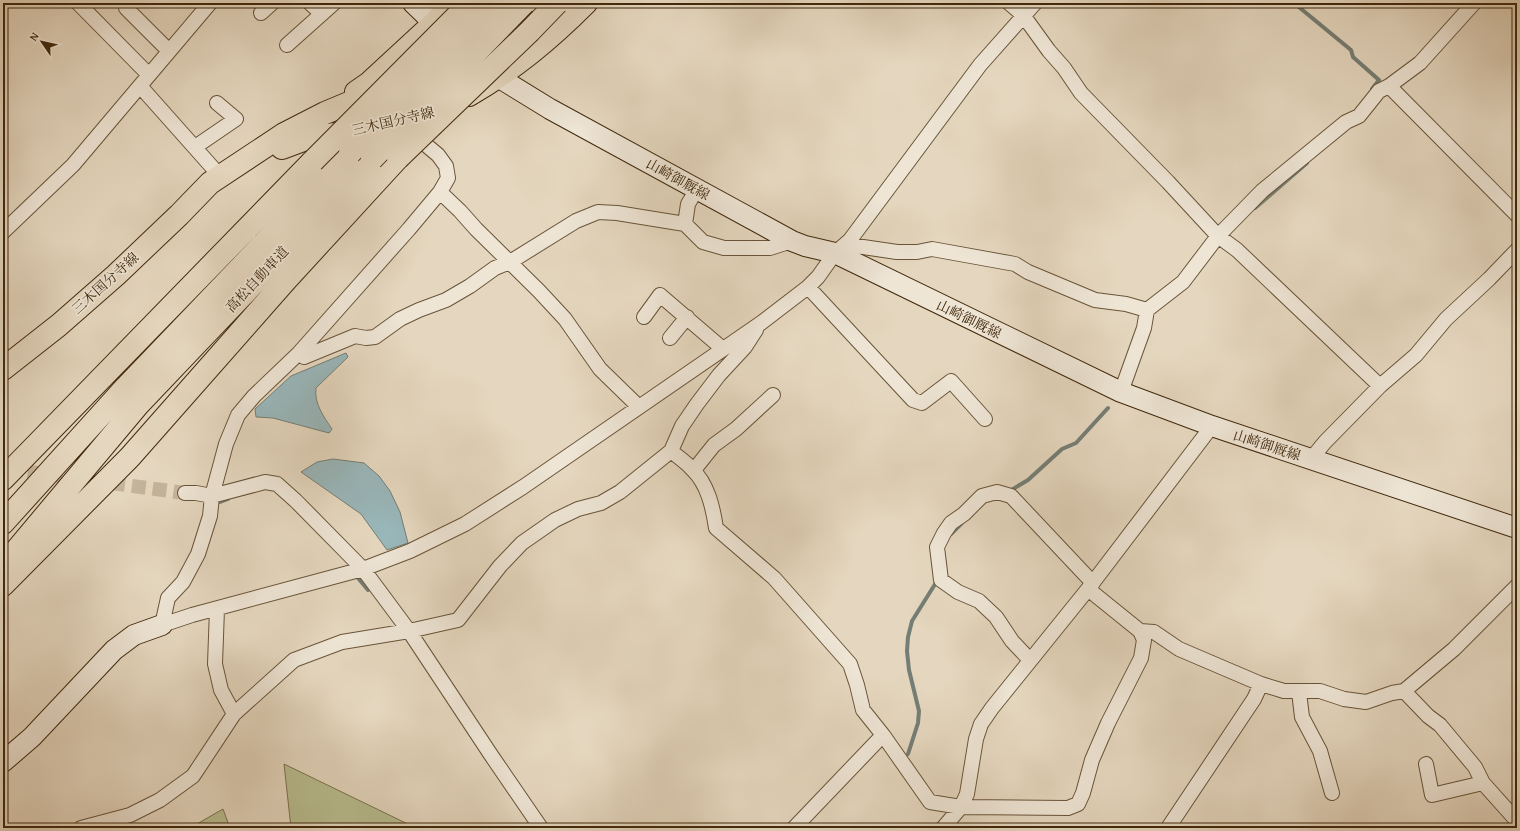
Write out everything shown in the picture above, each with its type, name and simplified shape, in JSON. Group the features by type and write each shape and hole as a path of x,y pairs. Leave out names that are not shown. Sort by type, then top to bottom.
{"main road":[{"name":"山崎御厩線","path":"413,3 454,42 498,78 550,109 792,241 805,246 839,249 1121,392 1212,426 1517,528"},
{"path":"325,113 369,83 434,23 452,3"},
{"path":"3,479 313,161 470,3"},
{"name":"三木国分寺線","path":"3,369 59,325 110,280 179,215 210,183 284,134 325,113 402,80 428,65 454,42 488,3"},
{"name":"高松自動車道","path":"3,523 126,387 495,3"},
{"name":"高松自動車道","path":"3,566 138,405 372,159 524,3"},
{"path":"3,585 130,457 286,280 398,158 556,3"},
{"name":"三木国分寺線","path":"241,163 306,139 348,132 433,114 459,101 498,78 534,52 586,3"},
{"path":"3,762 32,737 114,650 134,635 162,625"}],"street":[{"path":"78,3 149,75"},
{"path":"4,231 73,165 210,3"},
{"path":"260,13 272,3"},
{"path":"310,3 322,14"},
{"path":"287,45 334,3"},
{"path":"1009,3 1023,15 1049,51 1064,68 1081,93 1222,239 1243,256 1380,386"},
{"path":"162,625 192,615 363,569 410,551 465,524 523,487 761,323 808,287 818,277 839,249 850,240 980,65 1035,3"},
{"path":"1121,392 1144,328 1147,310 1183,282 1204,252 1222,239 1262,191 1346,122 1359,116 1379,91 1389,86 1420,63 1474,3"},
{"path":"126,8 169,51"},
{"path":"140,86 220,176"},
{"path":"1389,86 1517,215"},
{"path":"195,148 236,119 217,103"},
{"path":"162,625 168,598 183,582 198,554 210,516 212,496 226,444 238,415 254,396 299,353 440,192 448,178 446,166 438,155 397,121"},
{"path":"685,224 688,204 696,189"},
{"path":"440,192 565,319 600,369 639,407"},
{"path":"299,353 304,358 355,336 366,338 375,337 400,319 446,300 470,286 495,268 510,262 576,221 598,212 617,213 685,224 703,242 724,248 770,248 792,241"},
{"path":"839,249 863,247 897,252 917,252 932,249 1015,264 1028,272 1096,300 1126,304 1147,310"},
{"path":"1311,459 1325,442 1380,386 1416,355 1446,319 1489,279 1517,250"},
{"path":"808,287 913,400 922,403 951,381 986,419"},
{"path":"644,317 660,295 723,349"},
{"path":"670,338 687,317"},
{"path":"81,828 130,815 160,800 193,776 234,714 294,660 342,642 409,631 458,620 500,566 522,543 555,520 578,509 601,503 620,492 671,451 682,426 696,404 719,375 745,347 761,323"},
{"path":"694,470 714,445 736,429 773,394"},
{"path":"943,828 961,807 967,794 976,739 981,724 992,708 1090,586 1212,426"},
{"path":"671,451 694,470 706,488 714,513 716,528 774,578 850,664 863,710 883,735 930,802 961,807 1068,808 1078,804 1083,793 1092,760 1108,722 1141,658 1144,640 1140,631 1090,586 1004,494 982,496 964,514 951,523 944,533 937,547 940,580 958,592 979,601 996,617 1012,641 1030,660"},
{"path":"185,493 196,493 212,496 265,482 277,484 363,569 409,631 541,828"},
{"path":"1140,631 1154,632 1180,649 1262,684 1284,691 1320,691 1344,699 1366,702 1392,693 1404,691 1454,649 1517,586"},
{"path":"217,609 215,664 221,690 234,714"},
{"path":"1168,828 1254,699 1262,684"},
{"path":"1404,691 1428,716 1440,725 1475,767 1483,783 1517,821"},
{"path":"1299,692 1302,718 1320,751 1332,793"},
{"path":"794,828 883,735"},
{"path":"1426,764 1432,795 1483,783"}],"green space":[{"path":"284,764 416,828 291,828"},
{"path":"223,809 230,828 190,828"}],"water":[{"path":"346,353 348,357 316,388 318,405 332,429 329,433 273,418 256,417 255,409 291,376"},
{"path":"333,459 364,463 379,476 390,491 400,512 408,543 387,550 361,514 301,472 317,462"}],"waterway":[{"path":"1294,3 1351,50 1353,57 1379,80 1372,89"},
{"path":"1255,208 1307,163"},
{"path":"1008,492 1028,480 1062,449 1076,443 1108,408"},
{"path":"220,502 228,499"},
{"path":"951,534 962,523"},
{"path":"358,578 368,590"},
{"path":"908,754 918,723 919,711 909,670 907,651 908,637 912,621 937,581"}],"tunnel":[{"path":"7,469 185,493"}]}
